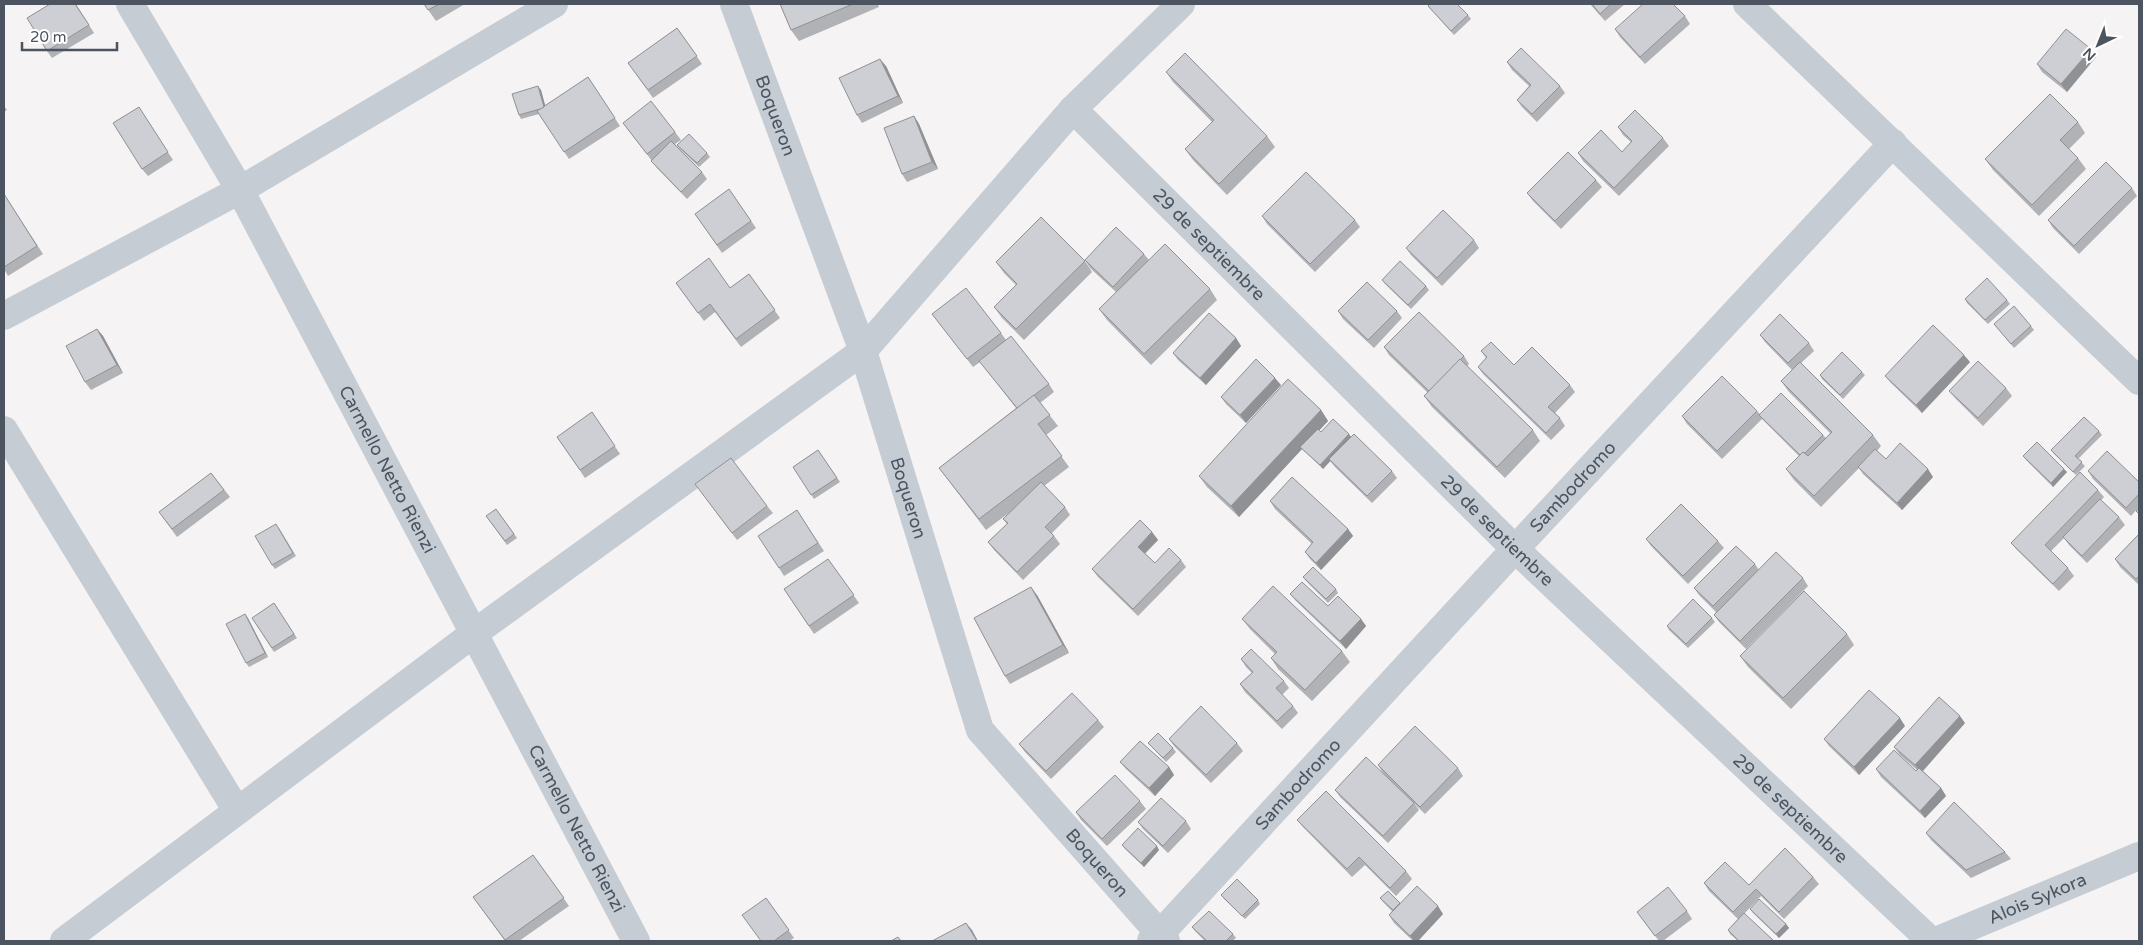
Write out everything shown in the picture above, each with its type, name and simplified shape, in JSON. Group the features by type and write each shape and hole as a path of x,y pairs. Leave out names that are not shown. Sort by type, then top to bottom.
{"street":[{"name":"Carmello Netto Rienzi","path":"130,4 240,190 636,941"},
{"path":"4,316 240,190 554,4"},
{"name":"Boqueron","path":"734,4 862,351 980,730 1159,939"},
{"path":"1748,4 2139,381"},
{"path":"64,941 473,634 862,351 1073,109 1177,5"},
{"name":"29 de septiembre","path":"1073,109 1515,549 1931,941"},
{"name":"Sambodromo","path":"1159,939 1515,549 1892,143"},
{"path":"4,430 237,811"},
{"name":"Alois Sykora","path":"1936,941 2139,856"}],"building":[{"path":"50,4 75,4 89,25 47,51 27,18"},
{"path":"424,4 439,4 428,10"},
{"path":"780,4 853,4 791,30"},
{"path":"1430,4 1457,4 1468,15 1451,31 1428,6"},
{"path":"1592,4 1611,4 1600,14"},
{"path":"1643,4 1673,4 1685,16 1640,57 1615,29"},
{"path":"677,28 697,56 648,90 628,63"},
{"path":"2066,29 2091,49 2061,84 2037,64"},
{"path":"1521,48 1560,86 1532,114 1517,100 1531,85 1507,62"},
{"path":"1185,53 1267,136 1219,184 1185,149 1214,120 1166,72"},
{"path":"880,59 898,96 857,115 839,78"},
{"path":"588,77 615,118 564,152 537,111"},
{"path":"538,86 544,107 519,115 512,94"},
{"path":"2050,94 2078,122 2060,140 2078,158 2032,205 1985,159"},
{"path":"651,101 675,132 647,154 623,123"},
{"path":"139,107 168,152 142,169 113,123"},
{"path":"1635,110 1663,138 1614,188 1578,153 1601,130 1622,152 1632,141 1618,127"},
{"path":"914,116 932,162 902,174 884,128"},
{"path":"689,134 707,153 697,163 677,145"},
{"path":"671,141 702,172 681,192 651,161"},
{"path":"1568,152 1596,180 1555,221 1527,193"},
{"path":"2106,162 2132,188 2074,246 2048,220"},
{"path":"1306,172 1355,220 1310,264 1262,216"},
{"path":"729,189 751,221 717,245 695,214"},
{"path":"4,194 37,246 4,267"},
{"path":"1443,210 1474,240 1437,278 1406,248"},
{"path":"1041,217 1085,261 1016,329 994,307 1017,284 996,262"},
{"path":"1116,227 1144,254 1113,287 1085,260"},
{"path":"1165,244 1210,289 1144,354 1099,309"},
{"path":"709,258 730,288 749,274 775,310 736,339 710,304 698,313 676,283"},
{"path":"1400,261 1426,286 1408,305 1382,280"},
{"path":"1987,278 2007,300 1985,320 1965,299"},
{"path":"1367,282 1397,311 1368,340 1338,311"},
{"path":"966,288 1001,333 967,359 932,314"},
{"path":"2014,306 2031,326 2011,344 1994,324"},
{"path":"1419,312 1464,356 1429,391 1384,347"},
{"path":"1209,313 1236,338 1200,378 1173,353"},
{"path":"1780,314 1809,343 1788,363 1760,335"},
{"path":"1933,325 1964,355 1916,405 1885,376"},
{"path":"97,329 117,365 85,382 66,346"},
{"path":"1011,336 1049,384 1017,408 979,361"},
{"path":"1491,342 1514,365 1532,347 1570,385 1548,407 1560,418 1546,433 1478,367 1487,357 1481,351"},
{"path":"1842,352 1862,372 1840,395 1820,375"},
{"path":"1256,359 1275,378 1240,415 1221,397"},
{"path":"1460,359 1533,430 1497,467 1424,396"},
{"path":"1978,361 2006,388 1978,418 1949,391"},
{"path":"1800,362 1873,435 1814,496 1786,469 1803,452 1808,456 1832,432 1781,381"},
{"path":"1722,376 1757,411 1717,451 1682,416"},
{"path":"1288,379 1321,410 1231,506 1199,476"},
{"path":"1781,393 1823,435 1805,453 1803,452 1800,455 1759,415"},
{"path":"1034,395 1050,415 1038,424 1062,456 979,519 939,468"},
{"path":"592,412 615,446 580,470 557,437"},
{"path":"2084,417 2099,431 2075,456 2082,462 2073,472 2051,450"},
{"path":"1333,419 1349,434 1320,465 1300,447 1318,429 1321,432"},
{"path":"1354,434 1392,471 1367,496 1329,459"},
{"path":"2037,442 2064,469 2051,483 2023,456"},
{"path":"1900,443 1928,469 1897,503 1858,467 1875,449 1886,459"},
{"path":"818,450 837,478 811,495 793,467"},
{"path":"2107,451 2139,482 2139,494 2126,508 2088,471"},
{"path":"731,458 767,506 732,533 695,484"},
{"path":"2080,472 2098,490 2045,545 2068,568 2053,584 2011,543"},
{"path":"211,473 224,490 172,529 159,512"},
{"path":"1292,477 1348,529 1316,563 1305,552 1313,542 1270,501"},
{"path":"1041,482 1065,507 1045,527 1054,536 1017,572 988,542 1008,523 1003,519"},
{"path":"2100,499 2119,517 2082,556 2063,537"},
{"path":"1681,504 1718,541 1683,576 1646,539"},
{"path":"496,509 514,534 505,541 486,516"},
{"path":"797,510 818,543 779,568 758,536"},
{"path":"1140,520 1152,532 1138,547 1155,563 1169,548 1181,560 1133,609 1092,569"},
{"path":"276,524 293,553 272,565 255,536"},
{"path":"2139,534 2139,576 2136,579 2115,559"},
{"path":"1736,546 1755,564 1713,606 1694,588"},
{"path":"1776,552 1803,578 1740,641 1714,615"},
{"path":"828,559 854,595 809,626 784,589"},
{"path":"1313,567 1336,589 1326,599 1303,577"},
{"path":"1302,582 1328,606 1338,596 1361,619 1340,641 1290,594"},
{"path":"1273,586 1342,651 1305,690 1271,658 1277,652 1242,619"},
{"path":"1031,587 1063,645 1005,676 974,618"},
{"path":"1804,591 1847,634 1783,698 1740,656"},
{"path":"1693,599 1712,618 1686,644 1667,626"},
{"path":"274,603 294,634 272,648 252,618"},
{"path":"245,614 265,653 246,663 226,624"},
{"path":"1251,649 1284,681 1276,688 1293,706 1277,721 1240,684 1253,672 1241,659"},
{"path":"1869,690 1900,718 1854,767 1824,739"},
{"path":"1072,693 1098,720 1046,771 1019,744"},
{"path":"1939,697 1960,716 1915,765 1894,747"},
{"path":"1201,706 1237,743 1206,775 1169,739"},
{"path":"1415,726 1458,768 1420,807 1378,765"},
{"path":"1158,733 1173,748 1163,758 1148,743"},
{"path":"1140,741 1169,767 1149,788 1120,762"},
{"path":"1894,750 1916,771 1919,768 1941,788 1920,811 1876,769"},
{"path":"1366,757 1414,803 1383,836 1335,790"},
{"path":"1115,775 1140,801 1102,839 1076,812"},
{"path":"1326,791 1406,871 1390,888 1359,857 1347,869 1297,820"},
{"path":"1161,798 1186,821 1163,846 1138,822"},
{"path":"1954,802 2005,852 1966,870 1926,833"},
{"path":"1138,828 1157,846 1141,863 1122,845"},
{"path":"1785,848 1813,877 1779,912 1756,889 1733,912 1704,883 1725,862 1749,885"},
{"path":"533,855 564,898 505,940 473,897"},
{"path":"1237,879 1258,900 1242,916 1221,895"},
{"path":"1417,886 1438,906 1410,936 1389,915"},
{"path":"1668,887 1687,911 1655,936 1637,912"},
{"path":"1388,891 1400,903 1393,910 1380,898"},
{"path":"766,898 789,930 774,941 761,941 742,915"},
{"path":"1759,899 1786,924 1776,934 1750,909"},
{"path":"1209,911 1233,934 1226,941 1207,941 1192,927"},
{"path":"1744,913 1774,941 1739,941 1728,930"},
{"path":"966,923 977,941 932,941"},
{"path":"898,937 901,941 891,941"}]}
